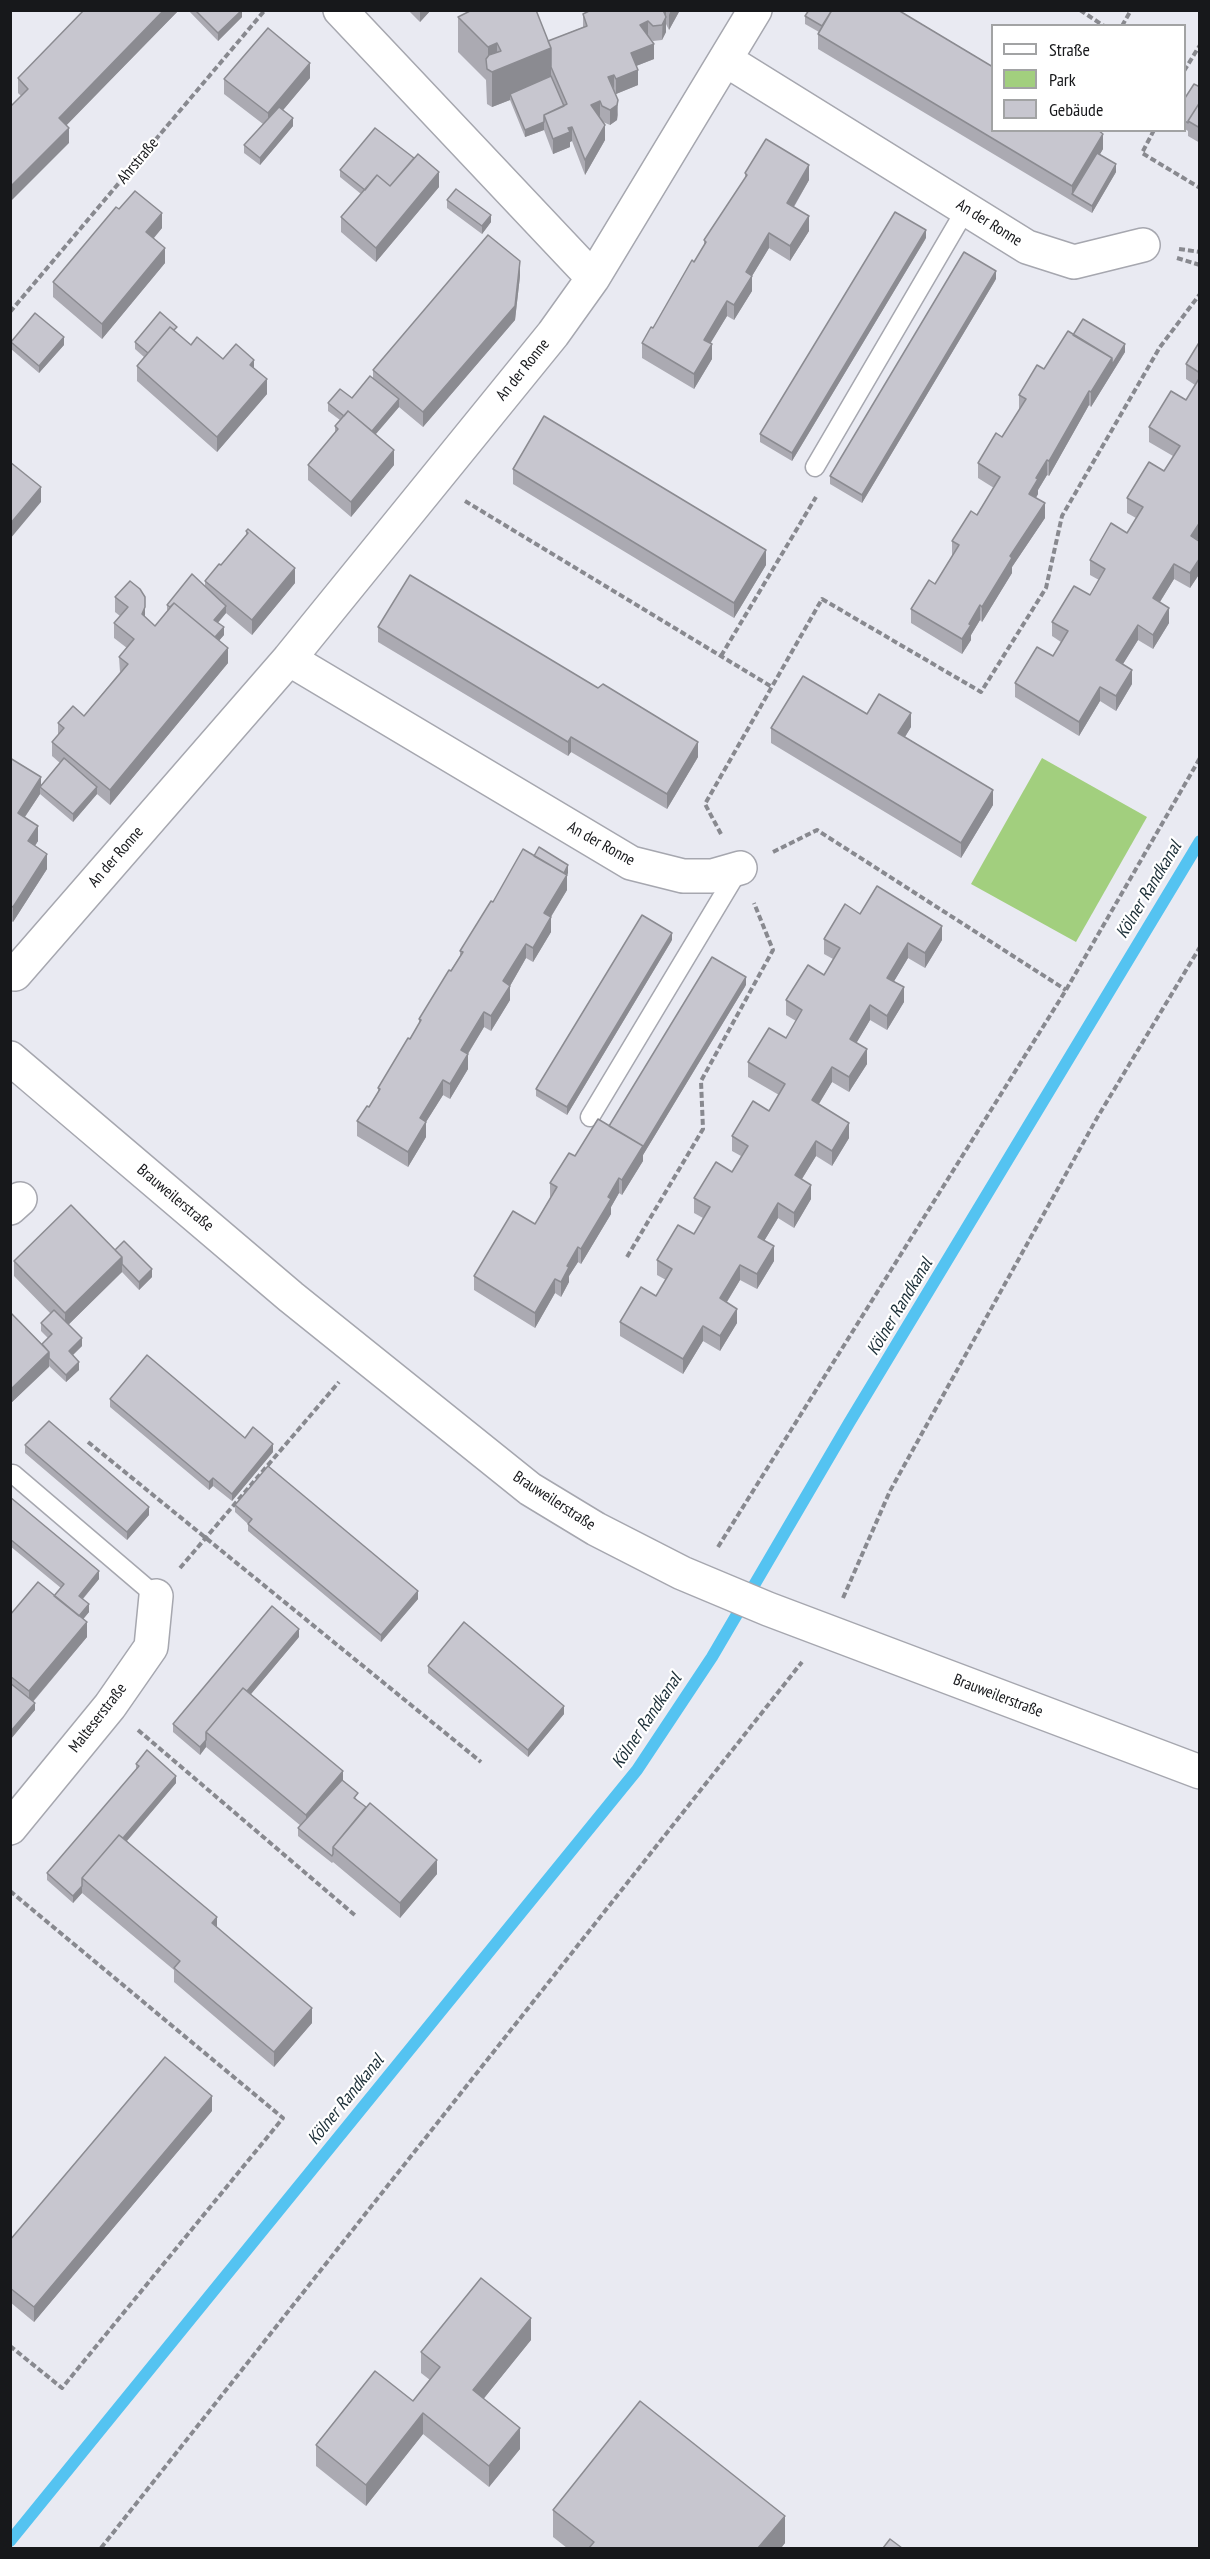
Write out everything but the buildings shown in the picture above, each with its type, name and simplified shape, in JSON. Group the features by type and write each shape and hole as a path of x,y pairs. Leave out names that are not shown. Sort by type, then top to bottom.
{"street":[{"path":"340,10 593,279"},
{"name":"An der Ronne","path":"15,974 289,659 553,334 593,279 754,10"},
{"name":"An der Ronne","path":"726,60 1027,247 1074,262 1143,245"},
{"name":"An der Ronne","path":"289,659 631,863 683,876 712,876 740,867"},
{"name":"Brauweilerstraße","path":"10,1058 291,1297 530,1489 596,1529 682,1572 768,1609 1200,1772"},
{"name":"Malteserstraße","path":"10,1828 110,1706 151,1647 156,1596"}],"lane":[{"path":"816,467 966,209"},
{"path":"590,1117 740,867"},
{"path":"13,1474 156,1596"}],"path":[{"name":"Ahrstraße","path":"10,312 265,10"},
{"path":"1080,10 1101,24"},
{"path":"1123,24 1131,10"},
{"path":"1186,68 1200,45"},
{"path":"1153,132 1142,153 1200,188"},
{"path":"627,1257 703,1129 701,1081 773,950 740,867 705,804 822,599 981,692 1046,588 1062,516 1160,346 1200,294"},
{"path":"721,657 829,476 816,467"},
{"path":"433,481 772,687"},
{"path":"718,1547 1066,990 1200,758"},
{"path":"740,867 818,830 1066,990"},
{"path":"101,2548 826,1631 840,1605 890,1491 1097,1118 1200,947"},
{"path":"156,1596 327,1396"},
{"path":"88,1442 481,1762"},
{"path":"708,1544 729,1553"},
{"path":"110,1706 357,1917"},
{"path":"10,1890 283,2118 62,2388 10,2346"}],"green space":[{"path":"1042,758 1147,817 1076,942 971,884"}],"waterway":[{"name":"Kölner Randkanal","path":"10,2541 637,1770 712,1657 849,1423 1200,841"}]}
